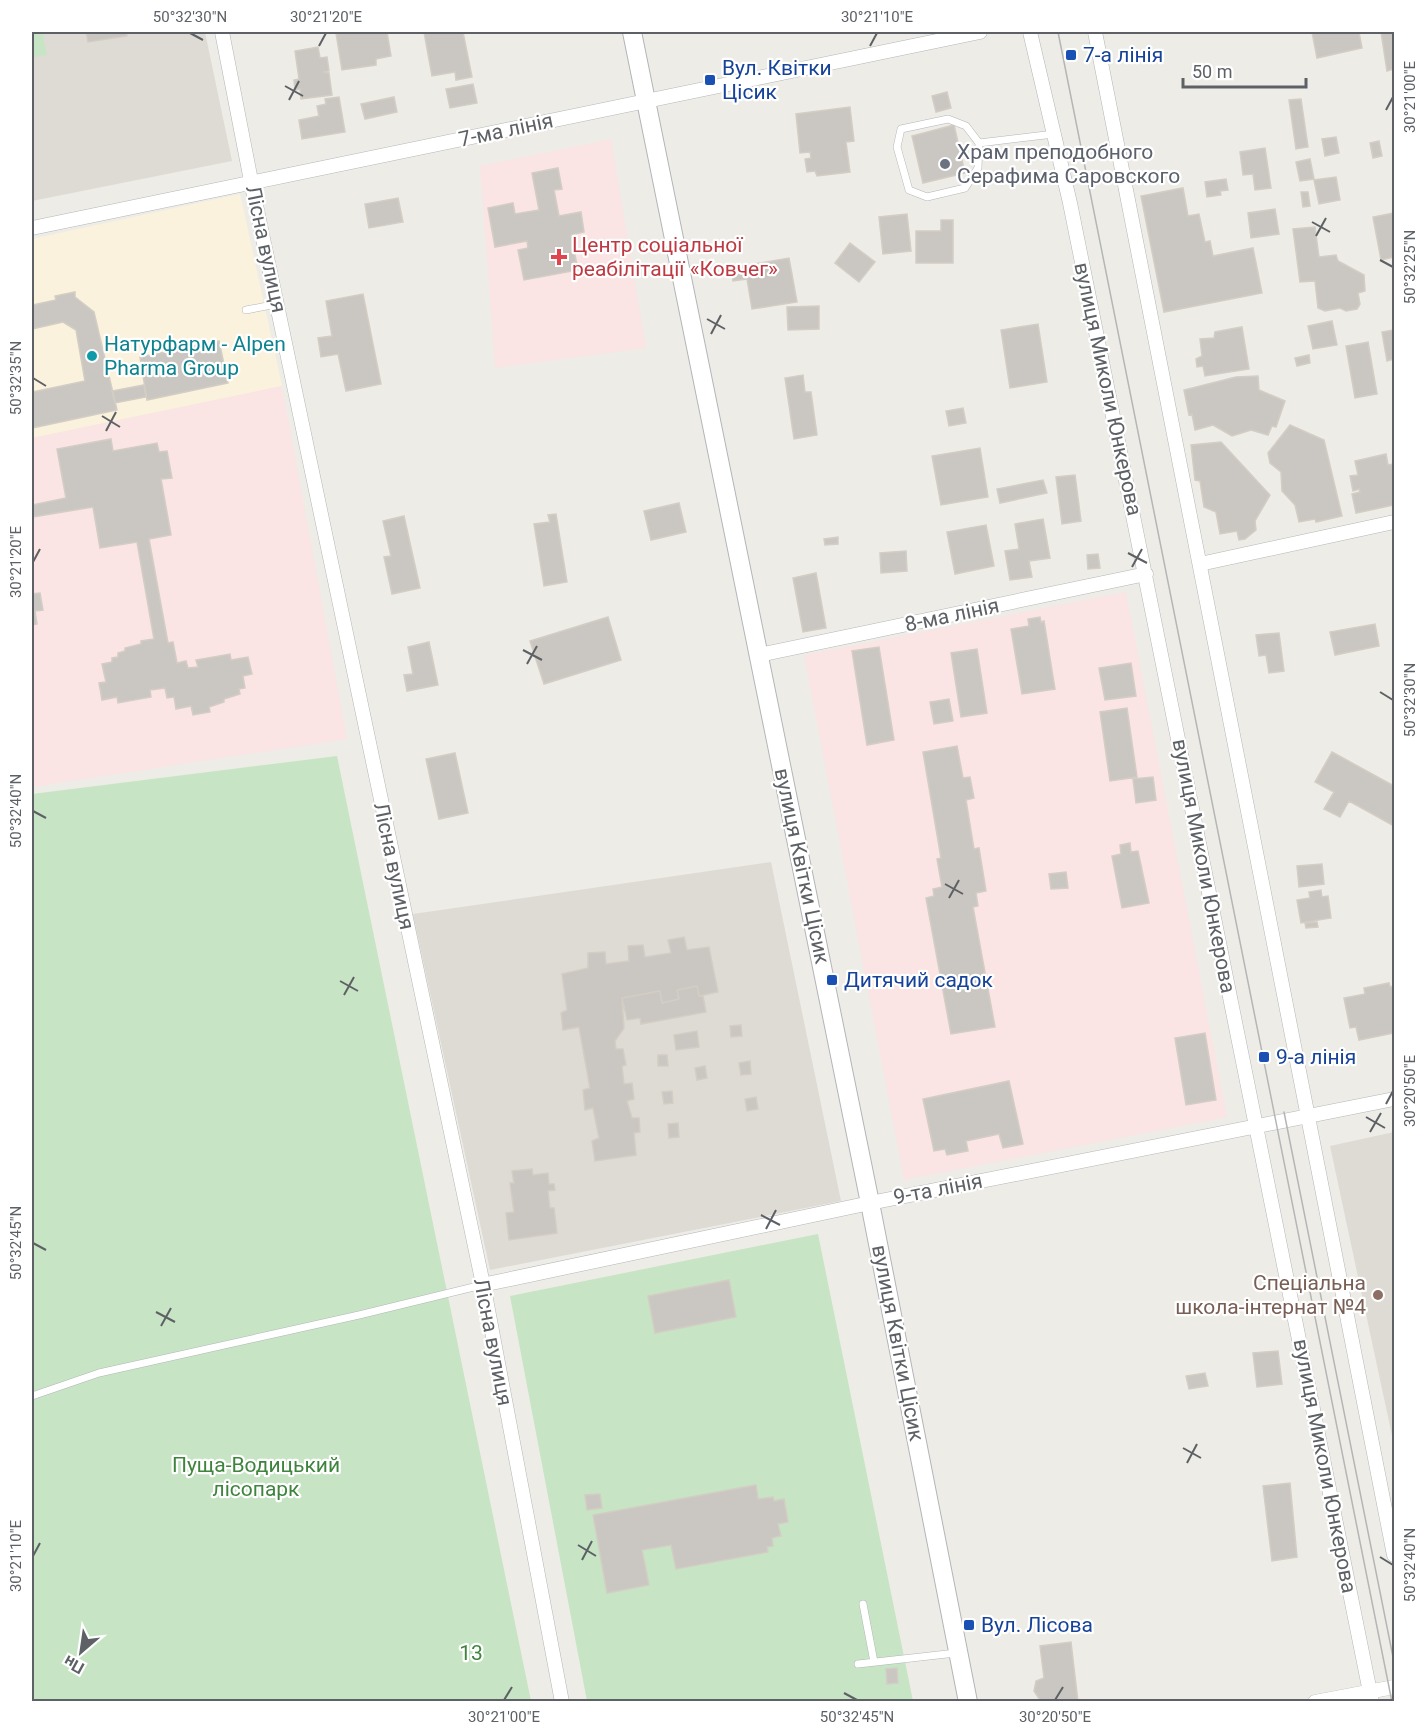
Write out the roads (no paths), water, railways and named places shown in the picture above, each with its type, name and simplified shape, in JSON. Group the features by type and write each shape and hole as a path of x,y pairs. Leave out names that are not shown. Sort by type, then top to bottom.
{"street":[{"name":"Лісна вулиця","path":"222,32 251,183 482,1285 562,1701"},
{"name":"вулиця Квітки Цісик","path":"632,32 870,1203 968,1701"},
{"name":"7-ма лінія","path":"32,228 980,32"},
{"name":"вулиця Миколи Юнкерова","path":"1030,32 1070,203 1371,1696"},
{"path":"1095,32 1395,1555"},
{"path":"1200,564 1395,522"},
{"name":"8-ма лінія","path":"759,655 1146,574"},
{"name":"9-та лінія","path":"482,1285 870,1203 1395,1099"},
{"path":"1316,1701 1371,1696 1395,1686"}],"lane":[{"path":"948,119 966,126 979,143 978,168 965,188 927,197 909,190 897,147 901,129 948,119"},
{"path":"979,143 1054,134"},
{"path":"246,310 277,304"},
{"path":"32,1396 99,1373 482,1285"},
{"path":"863,1604 874,1662"},
{"path":"858,1664 958,1653"}],"tram line":[{"path":"1058,32 1392,1702"},
{"path":"1284,1112 1394,1662"}],"place":[{"name":"7-а лінія","path":"1071,55"},
{"name":"Вул. Квітки Цісик","path":"710,80"},
{"name":"Храм преподобного Серафима Саровского","path":"945,164"},
{"name":"Центр соціальної реабілітації «Ковчег»","path":"559,257"},
{"name":"Натурфарм - Alpen Pharma Group","path":"92,356"},
{"name":"Дитячий садок","path":"832,980"},
{"name":"9-а лінія","path":"1264,1057"},
{"name":"Спеціальна школа-інтернат №4","path":"1378,1295"},
{"name":"Вул. Лісова","path":"969,1625"}],"park label":[{"name":"Пуща-Водицький лісопарк","path":"256,1477"},
{"name":"13","path":"471,1653"}]}
